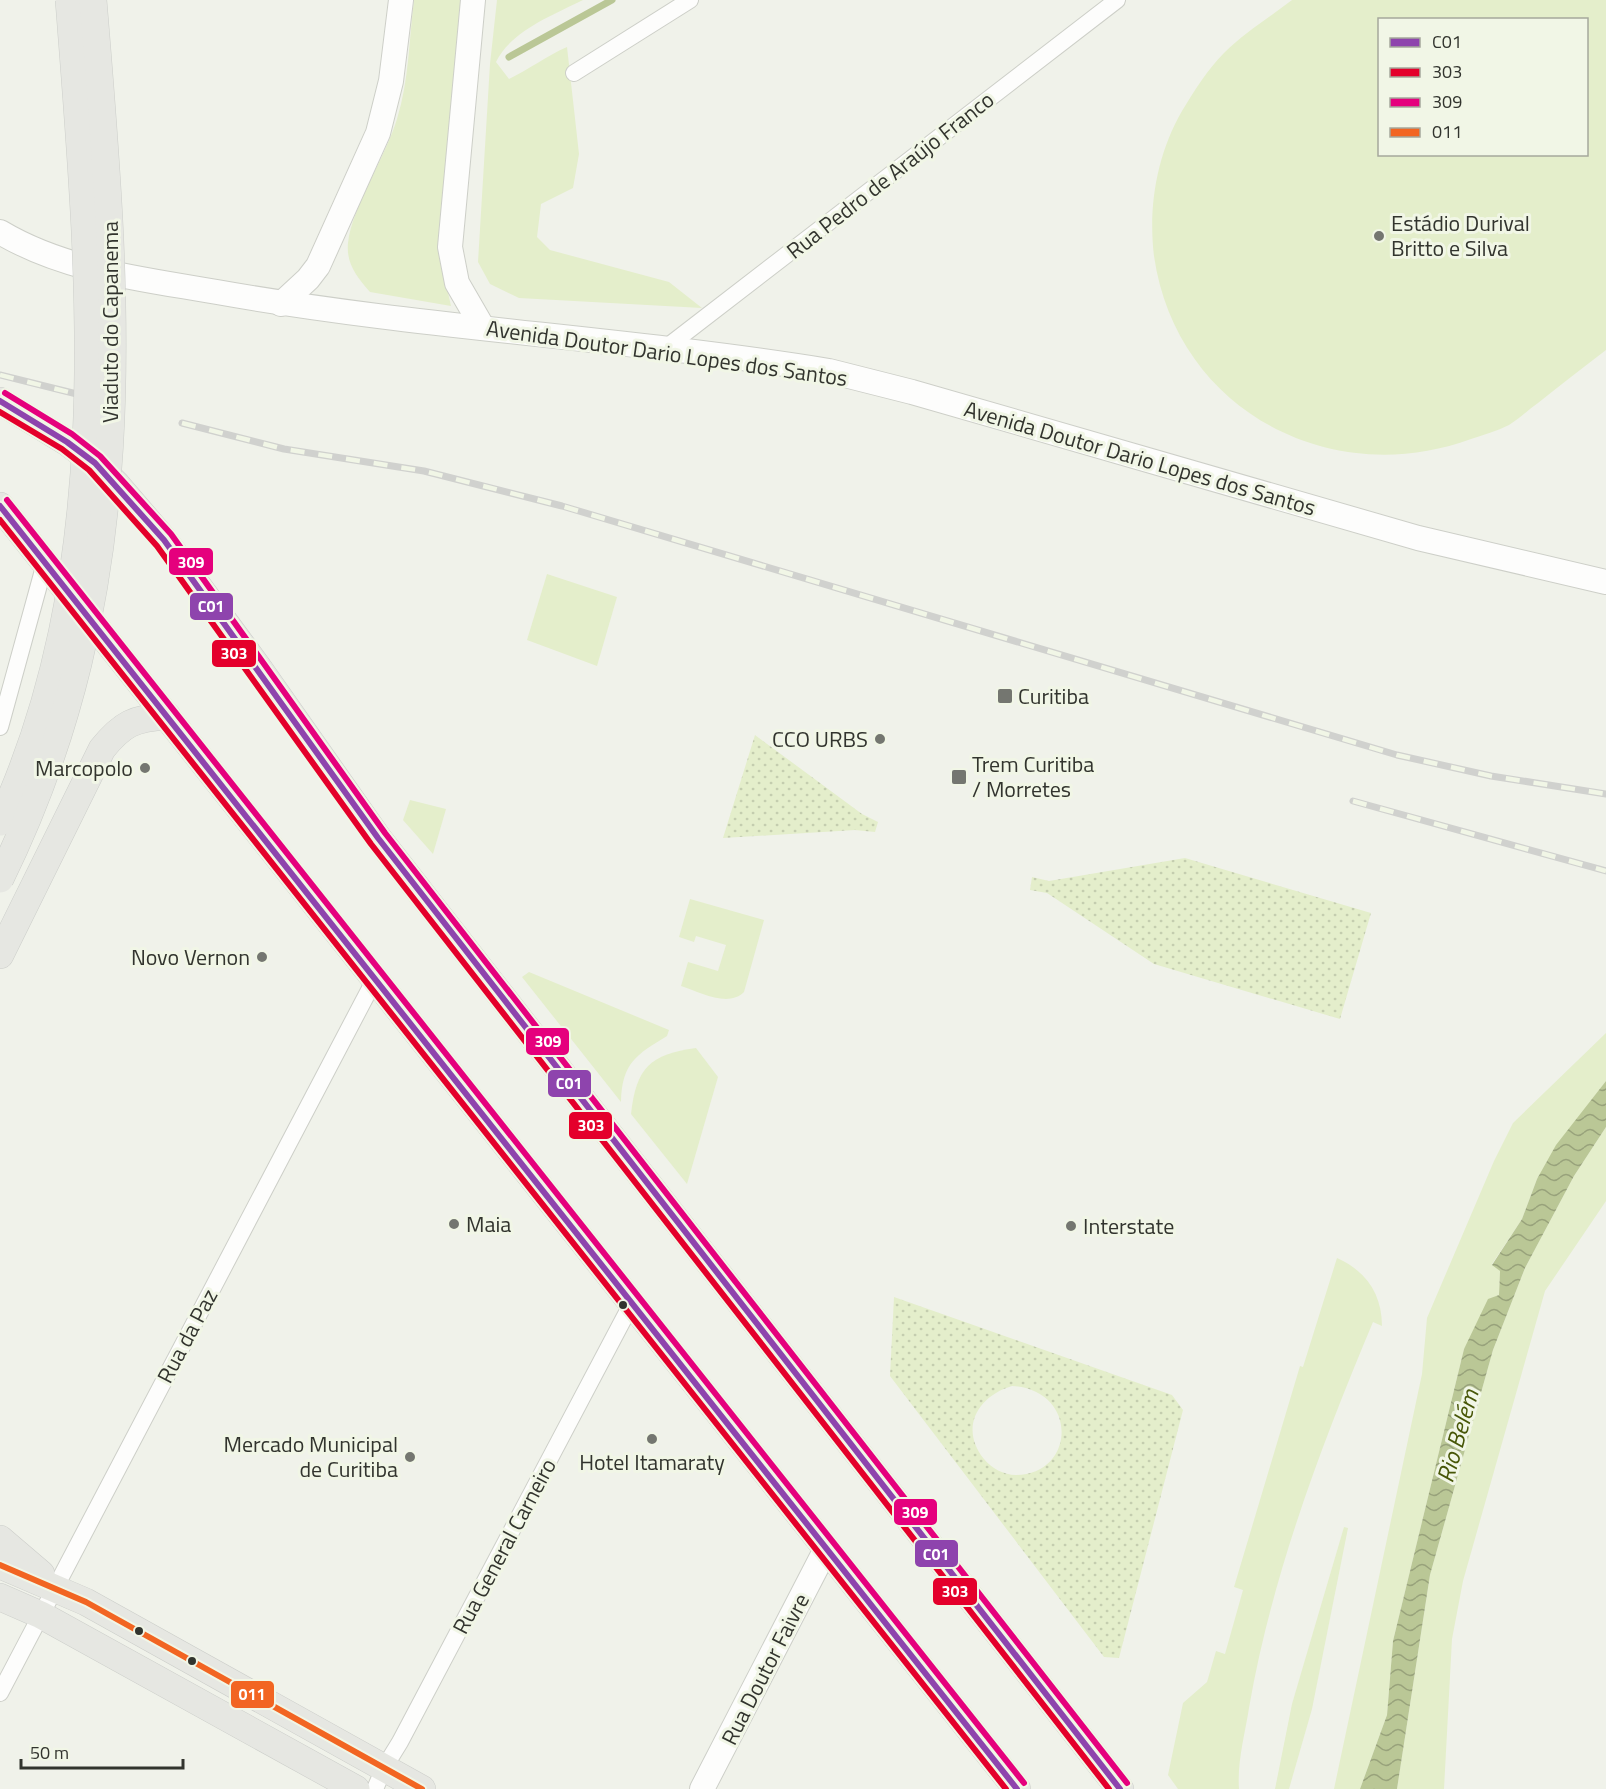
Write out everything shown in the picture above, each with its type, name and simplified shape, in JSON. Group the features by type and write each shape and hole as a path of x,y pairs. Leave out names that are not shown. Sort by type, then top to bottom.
{"main road":[{"name":"Viaduto do Capanema","path":"0,822 29,748 56,654 76,555 85,463 90,345 88,262 69,0"},
{"name":"Viaduto do Capanema","path":"0,879 31,811 73,689 92,609 104,530 113,387 113,282 109,195 93,0"},
{"path":"281,304 308,279 318,266 378,133 391,81 401,0"},
{"path":"473,0 450,247 457,283 483,328"},
{"name":"Avenida Doutor Dario Lopes dos Santos","path":"0,232 48,256 84,266 281,304 778,363 871,381 1418,538 1606,582"},
{"path":"0,401 67,442 95,463 164,540 378,838 1120,1789"},
{"path":"0,506 1017,1789"},
{"path":"0,956 102,749 113,735 129,722 145,717 167,716"},
{"path":"0,1539 55,1587"},
{"name":"Rua Doutor Faivre","path":"702,1789 826,1549"},
{"path":"0,1565 55,1587 380,1778 422,1789"},
{"path":"0,1598 41,1616 356,1789"}],"street":[{"path":"574,73 690,0"},
{"name":"Rua Pedro de Araújo Franco","path":"663,350 1117,0"},
{"path":"0,727 45,562"},
{"name":"Rua da Paz","path":"0,1693 375,979"},
{"name":"Rua General Carneiro","path":"380,1778 632,1303"}],"shaded area":[{"path":"414,0 464,0 440,257 451,306 370,292 353,270 348,251 356,214 392,133 401,105"},
{"path":"497,0 583,0 522,33 503,51 496,62 509,79 567,47 579,154 573,188 541,204 537,237 550,250 669,282 702,308 519,298 490,284 478,262 490,64"},
{"name":"Estádio Durival Britto e Silva","path":"1292,0 1606,0 1606,350 1509,425 1471,439 1418,452 1365,454 1314,444 1267,424 1227,395 1193,356 1168,310 1154,256 1152,219 1156,181 1173,128 1196,88 1212,66 1240,39"},
{"path":"547,574 617,597 597,666 527,640"},
{"path":"755,735 862,814 878,822 875,832 855,830 723,838"},
{"path":"410,800 446,809 433,854 403,820"},
{"path":"1185,858 1371,913 1340,1019 1154,964 1047,893 1030,890 1032,877 1049,881"},
{"path":"690,899 764,920 744,992 737,997 722,999 681,986 688,962 718,971 726,945 696,936 694,942 679,937"},
{"path":"529,972 669,1030 667,1036 639,1055 628,1069 624,1078 621,1102 522,977"},
{"path":"1606,1033 1606,1081 1537,1179 1522,1219 1492,1264 1500,1271 1499,1295 1464,1349 1393,1641 1387,1715 1360,1789 1334,1789 1422,1374 1427,1318 1494,1161 1513,1123"},
{"path":"696,1048 718,1077 687,1184 631,1114 637,1085 648,1066 667,1054"},
{"path":"1606,1127 1606,1201 1545,1291 1463,1581 1452,1639 1444,1789 1397,1789 1430,1575 1493,1350 1525,1268 1574,1176"},
{"path":"1337,1258 1356,1270 1370,1285 1379,1304 1382,1326 1373,1322 1317,1464 1285,1560 1259,1658 1242,1748 1239,1789 1178,1789 1168,1775 1183,1703 1207,1682 1216,1651 1225,1654 1243,1590 1234,1587 1300,1366 1303,1367"},
{"path":"894,1297 1172,1395 1183,1410 1119,1658 1104,1657 890,1376","holes":["1012,1386 1034,1391 1049,1401 1059,1416 1062,1432 1059,1447 1050,1461 1036,1471 1011,1475 994,1468 984,1459 973,1436 973,1425 982,1405 1000,1391"]},
{"path":"1344,1527 1348,1528 1312,1709 1289,1789 1275,1789 1292,1704"}],"water":[{"name":"Rio Belém","path":"1606,1081 1606,1127 1574,1176 1525,1268 1493,1350 1430,1575 1397,1789 1360,1789 1387,1715 1393,1641 1464,1349 1488,1299 1499,1295 1500,1271 1492,1265 1522,1219 1537,1179 1556,1145"}],"waterway":[{"path":"509,57 612,0"}],"railway":[{"path":"0,375 101,400"},
{"path":"182,423 284,449 424,471 562,506 1397,755 1491,776 1606,794"},
{"path":"1353,801 1606,871"}],"transit line":[{"name":"309","path":"5,393 72,434 100,456 171,534 385,833 1127,1783"},
{"name":"C01","path":"0,401 67,442 95,463 164,540 378,838 1120,1789"},
{"name":"303","path":"0,412 62,449 89,470 157,546 371,844 1109,1789"},
{"name":"309","path":"7,500 1024,1783"},
{"name":"C01","path":"0,506 1017,1789"},
{"name":"303","path":"0,520 1006,1789"},
{"name":"011","path":"0,1565 86,1602 422,1789"}],"place":[{"name":"Estádio Durival Britto e Silva","path":"1379,236"},
{"name":"Curitiba","path":"1005,696"},
{"name":"CCO URBS","path":"880,739"},
{"name":"Marcopolo","path":"145,768"},
{"name":"Trem Curitiba / Morretes","path":"959,777"},
{"name":"Novo Vernon","path":"262,957"},
{"name":"Maia","path":"454,1224"},
{"name":"Interstate","path":"1071,1226"},
{"name":"Hotel Itamaraty","path":"652,1439"},
{"name":"Mercado Municipal de Curitiba","path":"410,1457"}]}
